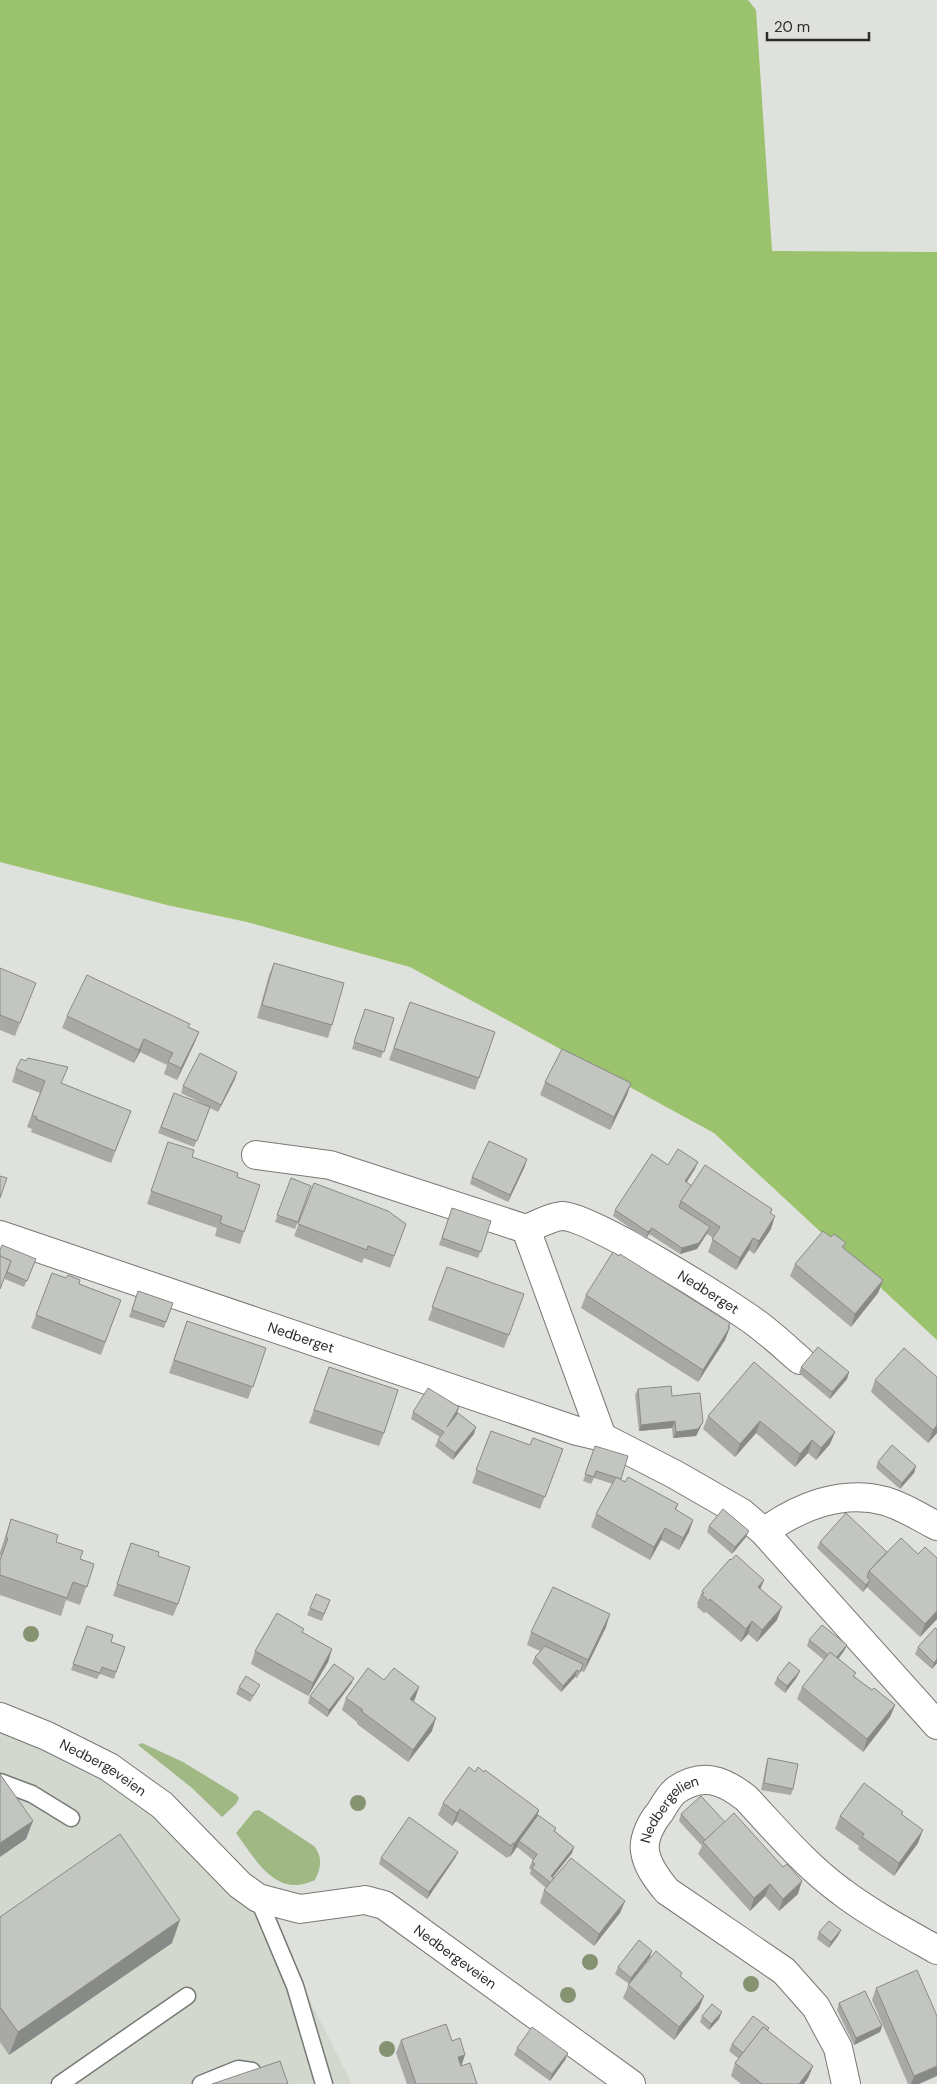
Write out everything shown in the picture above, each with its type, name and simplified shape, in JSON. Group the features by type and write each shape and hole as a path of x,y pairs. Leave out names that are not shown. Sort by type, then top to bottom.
{"street":[{"path":"256,1155 330,1165 526,1229 602,1437"},
{"name":"Nedberget","path":"526,1229 563,1216 584,1221 634,1247 722,1300 756,1323 800,1360"},
{"name":"Nedberget","path":"0,1234 577,1431 602,1437 674,1474 742,1513 764,1532"},
{"path":"937,1526 886,1501 860,1497 816,1502 779,1521 764,1532 937,1725"},
{"name":"Nedbergeveien","path":"0,1717 48,1736 109,1767 162,1805 240,1885 258,1898 300,1910 365,1900 384,1905 631,2084"},
{"name":"Nedbergelien","path":"846,2084 838,2048 816,2007 784,1971 667,1891 653,1875 644,1849 651,1823 675,1791 698,1779 720,1781 746,1798 815,1870 842,1892 896,1927 937,1950"}],"lane":[{"path":"0,1782 32,1794 71,1818"},
{"path":"258,1898 295,1986 324,2084"},
{"path":"60,2084 187,1996"},
{"path":"201,2084 238,2069 252,2071"}],"shaded area":[{"path":"0,1717 70,1748 258,1898 352,2084 0,2084"}],"green space":[{"path":"0,0 748,0 756,10 772,251 937,252 937,1340 714,1133 410,967 247,922 167,905 0,862"},
{"path":"142,1743 183,1762 237,1795 239,1798 236,1804 222,1817 192,1788 138,1745"},
{"path":"259,1810 314,1846 320,1858 319,1871 315,1880 301,1885 278,1881 268,1874 251,1854 236,1833 254,1811"}],"building":[{"path":"274,963 344,983 332,1025 262,1005"},
{"path":"0,968 36,983 20,1023 0,1015"},
{"path":"87,975 190,1024 188,1027 199,1032 181,1068 168,1062 173,1053 144,1039 139,1050 67,1016"},
{"path":"410,1002 495,1032 479,1078 394,1048"},
{"path":"365,1009 394,1018 384,1052 354,1042"},
{"path":"562,1049 631,1083 614,1117 545,1082"},
{"path":"200,1053 237,1072 221,1105 183,1086"},
{"path":"28,1058 68,1067 61,1083 131,1111 115,1151 36,1119 37,1117 32,1115 45,1081 16,1069 21,1059 26,1061"},
{"path":"174,1093 210,1107 197,1141 161,1127"},
{"path":"489,1141 527,1159 510,1195 472,1177"},
{"path":"168,1142 194,1150 192,1157 238,1173 237,1177 260,1185 244,1232 220,1223 222,1216 151,1191"},
{"path":"678,1149 698,1162 685,1181 692,1186 679,1207 710,1227 699,1243 682,1248 652,1228 648,1232 615,1210 652,1154 668,1165"},
{"path":"705,1165 772,1209 770,1213 775,1216 759,1241 753,1238 740,1258 712,1239 720,1227 681,1201"},
{"path":"0,1176 7,1178 0,1198"},
{"path":"291,1178 311,1186 298,1222 277,1215"},
{"path":"314,1183 388,1211 406,1224 394,1256 368,1246 367,1250 298,1224"},
{"path":"452,1208 491,1221 481,1252 442,1238"},
{"path":"823,1231 831,1237 834,1234 846,1243 842,1247 883,1280 855,1314 795,1264"},
{"path":"2,1245 36,1259 27,1281 7,1272 11,1261 0,1256"},
{"path":"613,1252 619,1256 620,1254 730,1323 728,1327 730,1327 703,1370 586,1295"},
{"path":"0,1256 11,1261 0,1289"},
{"path":"447,1267 524,1294 509,1335 432,1307"},
{"path":"52,1273 66,1278 68,1275 80,1280 79,1284 121,1300 105,1342 36,1315"},
{"path":"138,1291 173,1303 166,1322 132,1310"},
{"path":"187,1321 266,1348 253,1387 174,1360"},
{"path":"818,1347 849,1372 832,1392 801,1367"},
{"path":"904,1348 937,1377 937,1425 933,1430 875,1380"},
{"path":"754,1362 835,1432 821,1448 812,1440 800,1454 760,1421 740,1444 708,1416"},
{"path":"329,1367 398,1390 384,1433 314,1410"},
{"path":"671,1386 672,1396 700,1393 703,1422 698,1429 676,1432 675,1421 641,1425 638,1389"},
{"path":"428,1388 459,1407 447,1427 458,1413 476,1427 455,1453 438,1440 444,1432 413,1412"},
{"path":"491,1431 530,1445 533,1438 563,1449 545,1497 476,1470"},
{"path":"892,1445 916,1466 902,1483 878,1462"},
{"path":"595,1446 628,1456 621,1479 596,1471 594,1477 585,1474"},
{"path":"616,1477 625,1482 628,1477 678,1504 675,1509 693,1520 683,1538 665,1528 654,1547 596,1514"},
{"path":"723,1509 749,1531 735,1547 709,1526"},
{"path":"846,1513 887,1552 869,1571 867,1577 870,1580 866,1585 820,1542"},
{"path":"11,1519 58,1535 56,1542 83,1551 80,1559 94,1564 87,1587 73,1582 67,1598 0,1575 0,1560 8,1538 6,1537"},
{"path":"901,1538 918,1554 925,1547 937,1558 937,1611 925,1624 869,1571"},
{"path":"131,1543 159,1552 158,1556 190,1567 178,1604 117,1584"},
{"path":"736,1555 764,1580 758,1587 782,1607 762,1630 752,1621 746,1629 710,1599 709,1601 702,1595 704,1593 702,1591 730,1559"},
{"path":"553,1587 610,1614 588,1660 531,1632"},
{"path":"316,1594 330,1600 324,1614 310,1608"},
{"path":"277,1613 304,1629 302,1632 332,1649 313,1683 255,1651"},
{"path":"822,1625 847,1645 836,1658 830,1652 828,1655 809,1640"},
{"path":"87,1626 113,1635 111,1642 125,1647 116,1672 102,1667 100,1673 73,1664"},
{"path":"935,1628 937,1629 937,1659 934,1663 918,1647"},
{"path":"545,1646 583,1664 580,1672 577,1670 563,1686 535,1657"},
{"path":"830,1652 856,1673 853,1676 872,1690 874,1688 895,1705 867,1739 802,1687"},
{"path":"789,1662 800,1671 787,1686 777,1678"},
{"path":"334,1664 354,1678 329,1710 310,1696"},
{"path":"368,1668 384,1680 394,1668 419,1687 410,1699 436,1718 413,1750 346,1698"},
{"path":"246,1676 260,1685 253,1696 239,1687"},
{"path":"768,1758 798,1764 793,1789 764,1783"},
{"path":"469,1767 475,1772 478,1767 484,1772 485,1770 539,1810 511,1846 460,1809 457,1813 443,1803"},
{"path":"0,1774 33,1821 0,1843"},
{"path":"864,1783 903,1812 901,1814 923,1830 899,1863 862,1837 864,1834 840,1816"},
{"path":"701,1796 725,1822 705,1840 681,1814"},
{"path":"734,1813 783,1867 787,1864 802,1881 783,1899 770,1884 754,1898 703,1842"},
{"path":"538,1815 556,1828 554,1831 574,1847 551,1876 554,1878 551,1883 532,1868 535,1864 532,1862 537,1854 519,1841"},
{"path":"409,1817 458,1852 429,1892 381,1858"},
{"path":"120,1834 180,1920 18,2032 0,2007 0,1917"},
{"path":"571,1858 625,1901 599,1934 544,1890"},
{"path":"829,1921 841,1930 831,1942 819,1932"},
{"path":"639,1940 652,1951 631,1978 618,1967"},
{"path":"656,1951 682,1973 680,1976 704,1996 679,2027 628,1985"},
{"path":"917,1970 937,2016 937,2066 914,2076 876,1988"},
{"path":"865,1991 882,2026 856,2038 839,2003"},
{"path":"712,2004 722,2012 711,2024 702,2016"},
{"path":"753,2016 769,2028 767,2030 763,2027 743,2053 732,2044"},
{"path":"446,2024 452,2041 460,2038 465,2055 458,2057 461,2066 470,2063 477,2084 416,2084 401,2040"},
{"path":"532,2027 568,2053 552,2074 517,2048"},
{"path":"763,2027 813,2066 799,2084 762,2084 735,2063"},
{"path":"280,2061 288,2084 212,2084"}]}
